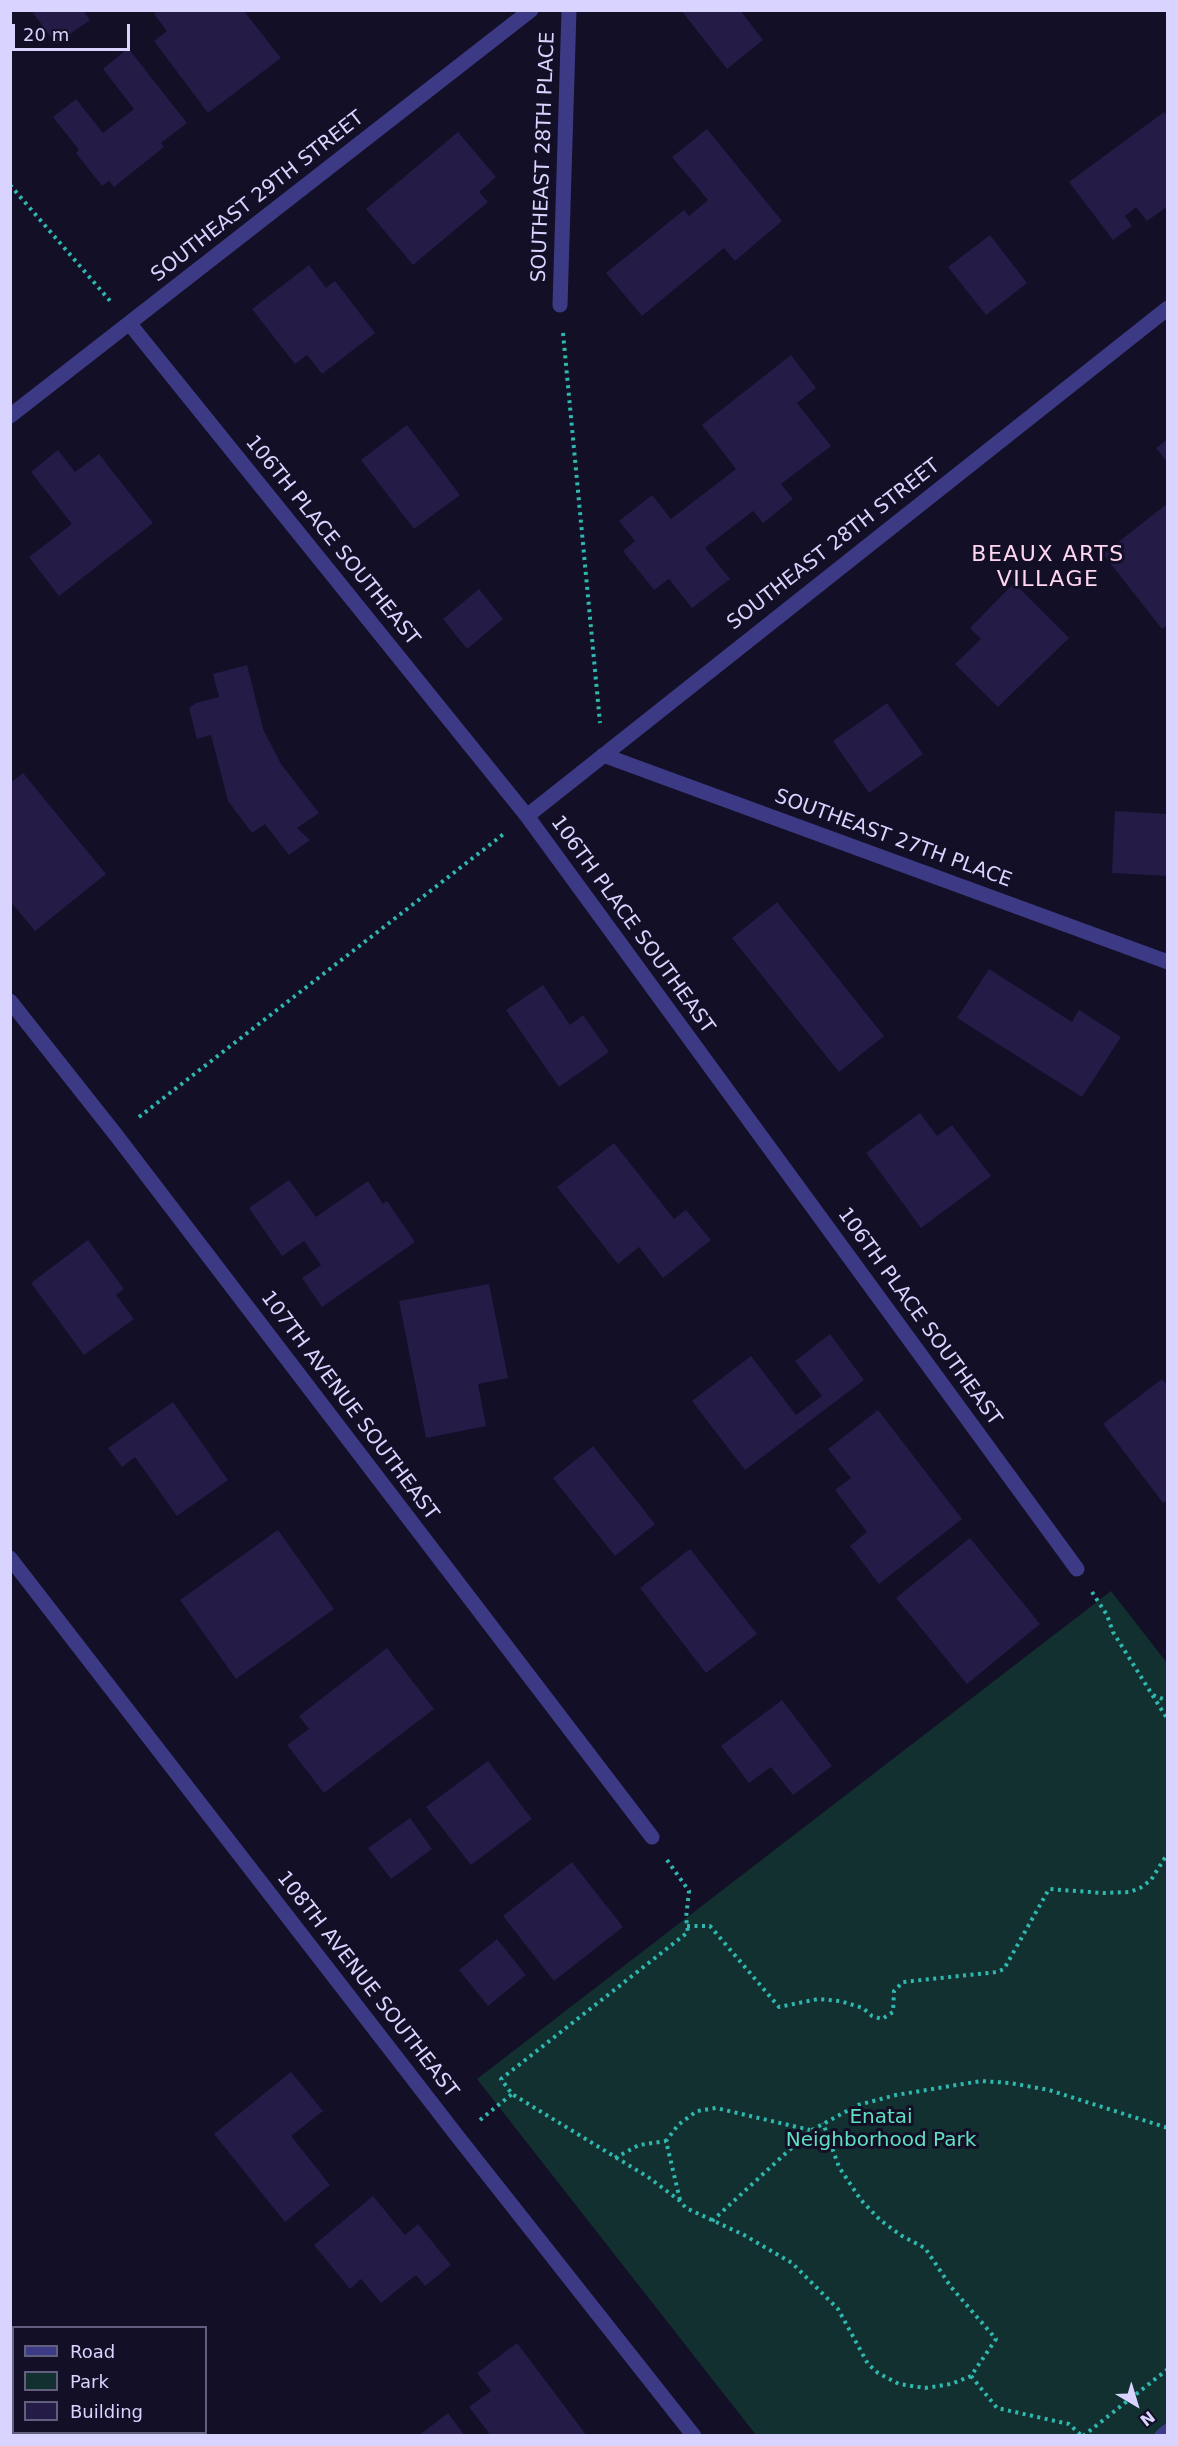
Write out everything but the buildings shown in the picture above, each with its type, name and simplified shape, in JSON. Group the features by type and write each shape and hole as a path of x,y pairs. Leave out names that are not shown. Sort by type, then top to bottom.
{"street":[{"name":"SOUTHEAST 29TH STREET","path":"10,416 531,10"},
{"name":"SOUTHEAST 28TH PLACE","path":"560,305 569,10"},
{"name":"SOUTHEAST 28TH STREET","path":"527,816 1167,308"},
{"name":"106TH PLACE SOUTHEAST","path":"129,323 527,816 1077,1569"},
{"name":"SOUTHEAST 27TH PLACE","path":"603,755 1167,962"},
{"name":"107TH AVENUE SOUTHEAST","path":"10,1001 116,1135 652,1837"},
{"name":"108TH AVENUE SOUTHEAST","path":"10,1558 458,2137 694,2436"},
{"path":"1162,2436 1167,2432"}],"path":[{"path":"10,185 129,323"},
{"path":"560,305 603,755"},
{"path":"116,1135 527,816"},
{"path":"1077,1569 1107,1615 1113,1632 1167,1720"},
{"path":"1152,1695 1167,1701"},
{"path":"652,1837 689,1891 688,1932 501,2079 513,2094 648,2177 686,2208 744,2235 792,2263 838,2309 868,2364 889,2380 925,2388 951,2384 971,2376 996,2339 951,2287 925,2248 902,2236 880,2220 861,2199 839,2167 823,2123"},
{"path":"687,1926 710,1926 779,2007 818,1999 840,2001 863,2008 872,2016 882,2019 893,2012 894,1991 899,1984 907,1980 985,1974 1004,1969 1049,1889 1103,1893 1135,1890 1150,1880 1167,1852"},
{"path":"712,2222 810,2131 858,2105 896,2095 981,2081 1010,2083 1049,2090 1167,2128"},
{"path":"458,2137 513,2094"},
{"path":"615,2158 639,2145 666,2140 689,2116 697,2111 716,2108 810,2131"},
{"path":"666,2140 680,2201"},
{"path":"971,2376 997,2408 1069,2424 1082,2436 1167,2369"}],"green space":[{"name":"Enatai Neighborhood Park","path":"1111,1591 1167,1663 1167,2435 756,2435 477,2079"}],"district":[{"name":"BEAUX ARTS VILLAGE","path":"1048,568"}]}
